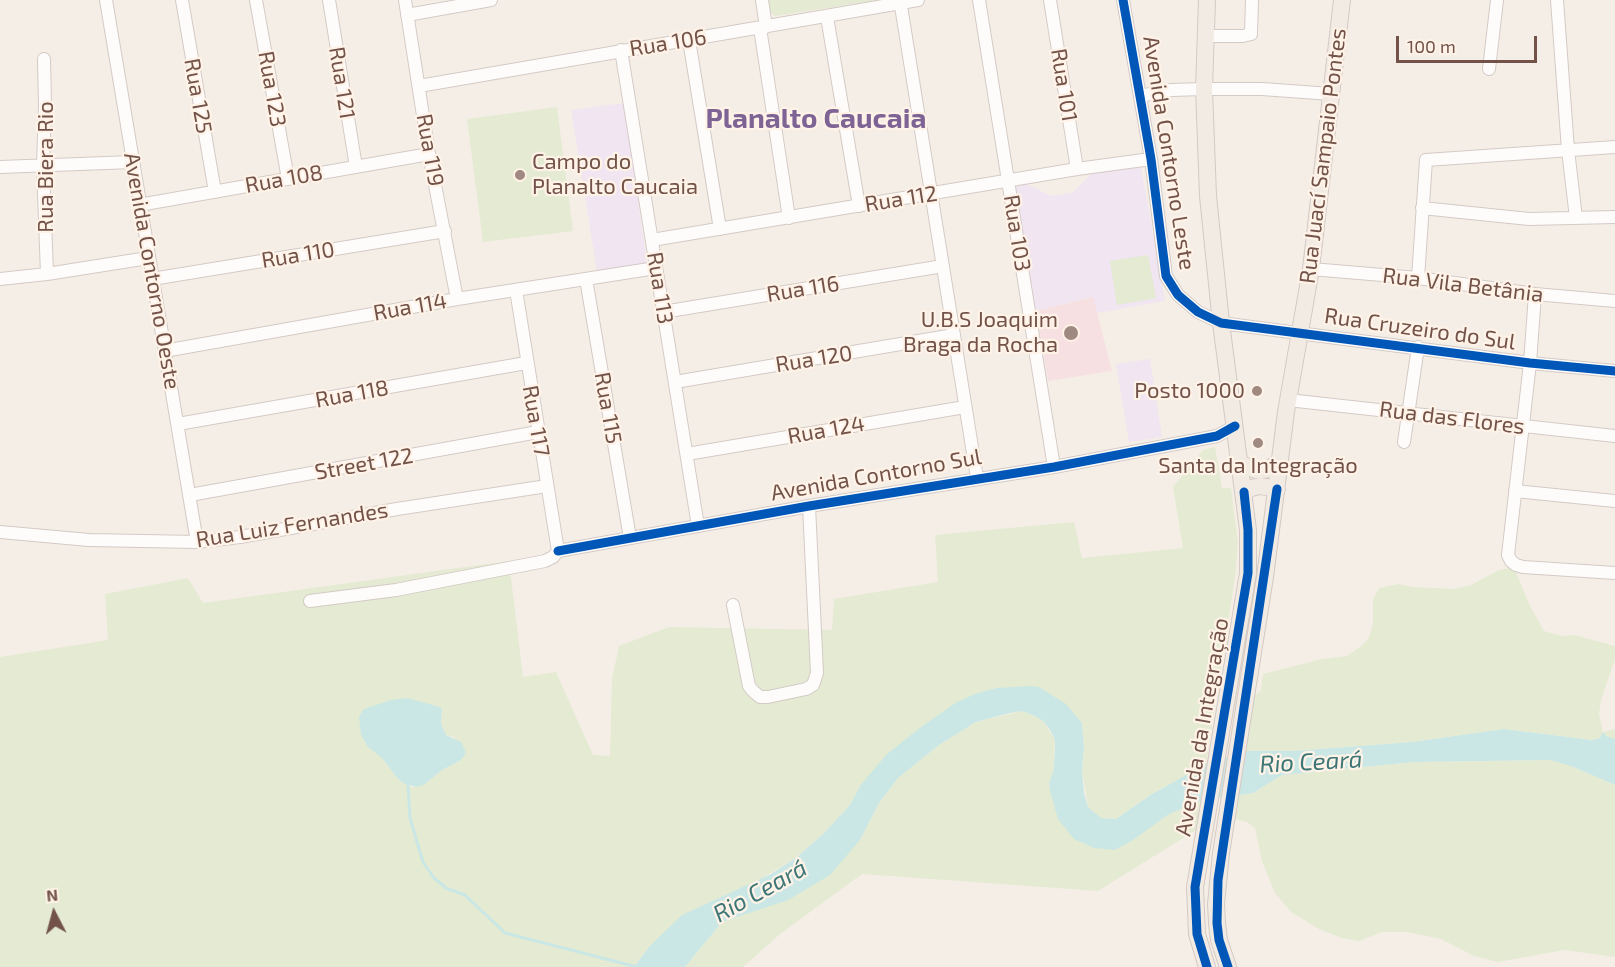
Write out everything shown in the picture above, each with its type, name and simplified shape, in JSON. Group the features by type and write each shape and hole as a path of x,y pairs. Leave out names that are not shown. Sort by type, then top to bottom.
{"main road":[{"name":"Avenida da Integração","path":"1207,0 1204,89 1208,196 1221,323 1248,530 1248,573 1195,887 1197,934 1207,967"},
{"name":"Rua Juací Sampaio Pontes","path":"1277,489 1288,400 1311,269 1342,0"},
{"path":"1241,464 1256,471 1269,469 1280,461"},
{"path":"1244,492 1260,486 1277,489"},
{"name":"Avenida da Integração","path":"1228,967 1219,940 1216,904 1221,853 1277,489"}],"street":[{"name":"Avenida Contorno Oeste","path":"106,0 196,542"},
{"name":"Rua 125","path":"182,0 215,192"},
{"name":"Rua 123","path":"256,0 288,179"},
{"name":"Rua 121","path":"329,0 356,167"},
{"name":"Rua 119","path":"405,0 429,154 457,299"},
{"path":"407,15 491,0"},
{"path":"762,0 763,28 789,218"},
{"name":"Rua 106","path":"419,86 828,17 900,1 918,0"},
{"name":"Rua 103","path":"979,0 1054,467"},
{"name":"Rua 101","path":"1050,0 1077,169"},
{"name":"Avenida Contorno Leste","path":"1124,0 1151,159 1166,276 1178,295 1188,304 1209,319 1221,323"},
{"path":"1206,36 1251,34 1252,0"},
{"path":"1489,69 1497,0"},
{"path":"1557,0 1568,150 1576,218"},
{"path":"900,1 977,478"},
{"path":"828,17 859,206"},
{"path":"689,40 720,229"},
{"name":"Rua 113","path":"621,51 698,526"},
{"name":"Rua Biera Rio","path":"44,59 47,274"},
{"path":"1140,96 1171,90 1204,89 1262,89 1331,93"},
{"path":"1418,278 1426,160 1615,147"},
{"name":"Rua 108","path":"139,205 429,154"},
{"name":"Rua 112","path":"652,240 1077,169 1151,159"},
{"path":"0,167 133,162"},
{"path":"1422,208 1529,219 1615,217"},
{"name":"Rua 110","path":"152,279 445,231"},
{"path":"0,279 148,258"},
{"name":"Rua 116","path":"663,312 943,266"},
{"name":"Rua 114","path":"164,351 457,299 656,268"},
{"name":"Rua Vila Betânia","path":"1311,269 1418,278 1535,294 1615,301"},
{"name":"Rua 115","path":"586,279 630,538"},
{"name":"Rua 117","path":"516,290 558,551"},
{"path":"1535,294 1530,363 1508,555 1511,561 1523,567 1615,573"},
{"name":"Rua Cruzeiro do Sul","path":"1221,323 1530,363 1615,371"},
{"name":"Rua 120","path":"675,382 954,335"},
{"path":"1404,442 1418,347"},
{"name":"Rua 118","path":"178,424 526,363"},
{"name":"Rua das Flores","path":"1288,400 1615,436"},
{"name":"Rua 124","path":"687,454 965,407"},
{"name":"Avenida Contorno Sul","path":"310,601 396,590 524,566 545,561 558,551 630,538 809,506 1054,467 1217,436 1235,426"},
{"name":"Street 122","path":"190,495 538,432"},
{"name":"Rua Luiz Fernandes","path":"0,532 89,540 196,542 548,486"},
{"path":"1515,491 1615,501"},
{"path":"733,605 749,686 753,691 760,696 768,697 813,685 817,673 809,506"}],"shaded area":[{"path":"624,103 647,263 597,271 571,110"},
{"path":"1139,165 1165,301 1097,313 1092,297 1036,311 1015,189 1017,186 1027,184 1051,196 1072,193 1092,173"},
{"name":"U.B.S Joaquim Braga da Rocha","path":"1093,297 1112,371 1048,381 1036,311"},
{"path":"1150,359 1162,437 1129,442 1116,364"}],"green space":[{"path":"765,0 878,0 775,16 767,10"},
{"name":"Campo do Planalto Caucaia","path":"557,107 573,231 483,242 467,119"},
{"path":"1148,255 1156,298 1117,305 1110,261"},
{"path":"1215,447 1222,488 1231,488 1238,543 1235,578 1206,764 1152,794 1116,819 1101,818 1088,807 1082,770 1084,747 1082,723 996,688 957,702 860,786 850,805 797,857 649,947 634,967 0,967 0,657 108,640 105,594 188,578 203,603 509,561 523,677 556,672 593,755 610,756 612,679 619,646 669,627 832,630 834,599 938,582 935,535 1074,522 1082,558 1183,548 1173,487 1203,450","holes":["442,710 441,723 446,735 454,737 461,760 442,770 425,784 413,787 405,784 398,779 382,758"]},
{"path":"1515,569 1529,604 1544,631 1562,636 1574,635 1615,646 1615,659 1601,700 1599,715 1603,732 1615,729 1615,739 1606,736 1592,740 1504,729 1412,742 1294,751 1246,751 1253,697 1261,690 1263,674 1322,659 1347,656 1364,644 1373,624 1373,599 1379,588 1399,584 1412,587 1454,589 1471,585 1497,571"},
{"path":"1022,711 1044,722 1055,740 1050,791 1115,850 1169,814 1201,801 1196,830 1098,891 862,874 780,934 743,967 685,967 722,922 750,912 860,840 879,803 898,778 939,745 976,722"},
{"path":"1550,760 1571,766 1615,785 1615,957 1564,950 1498,962 1474,956 1441,939 1407,932 1382,932 1359,941 1342,938 1319,929 1291,912 1275,893 1262,861 1255,828 1247,822 1232,818 1237,795 1253,793 1282,775 1414,762"}],"water":[{"name":"Rio Ceará","path":"1039,687 1066,704 1082,723 1084,793 1088,807 1101,818 1116,819 1152,794 1206,764 1246,751 1294,751 1412,742 1504,729 1592,740 1600,738 1603,732 1606,736 1615,739 1615,785 1571,766 1550,760 1414,762 1282,775 1253,793 1201,801 1169,814 1115,850 1094,848 1074,839 1058,819 1049,783 1053,773 1055,751 1055,740 1050,730 1035,716 1022,711 1010,713 976,722 939,745 898,778 879,803 860,840 830,875 788,900 722,922 685,967 634,967 649,947 682,915 771,874 797,857 850,805 860,786 886,755 921,727 957,702 975,694 996,688"},
{"path":"407,698 440,707 442,710 441,723 446,735 461,742 466,753 461,760 417,787 405,784 398,779 382,758 368,747 361,735 359,716 364,709 391,700"}],"waterway":[{"path":"408,785 410,818 423,862 434,878 446,888 465,895 505,933 637,967"}],"cycle path":[{"path":"1123,0 1151,159 1166,276 1178,295 1198,312 1221,323 1530,363 1615,371"},
{"path":"558,551 809,506 1054,467 1217,436 1235,426"},
{"path":"1228,967 1219,940 1217,923 1218,880 1277,489"},
{"path":"1207,967 1197,934 1195,887 1248,573 1248,530 1244,492"}],"place":[{"name":"Campo do Planalto Caucaia","path":"520,175"},
{"name":"U.B.S Joaquim Braga da Rocha","path":"1071,333"},
{"name":"Posto 1000","path":"1257,391"},
{"name":"Santa da Integração","path":"1258,443"}],"district":[{"name":"Planalto Caucaia","path":"816,119"}]}
